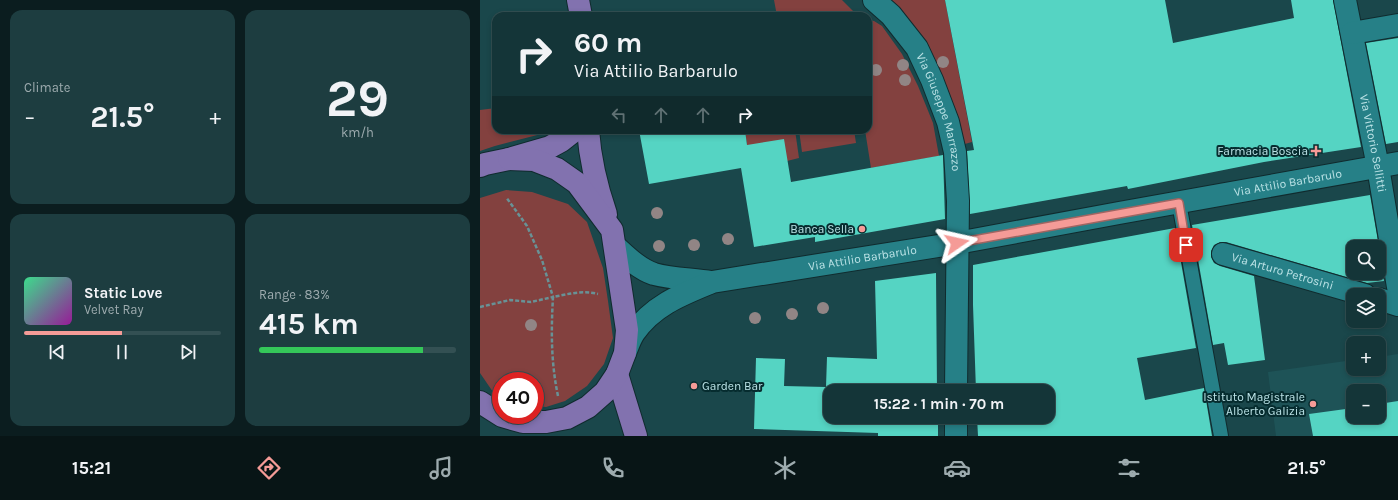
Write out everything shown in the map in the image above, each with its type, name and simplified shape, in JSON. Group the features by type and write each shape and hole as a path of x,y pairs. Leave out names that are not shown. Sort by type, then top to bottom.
{"main road":[{"path":"578,0 580,12"},
{"path":"482,164 509,159 550,146 568,134"},
{"path":"546,422 567,418 588,407 605,392 617,374 625,353 627,330 614,238 602,202 589,146 588,134"},
{"path":"509,159 534,160 557,169 578,183 614,238"},
{"path":"617,374 636,436"},
{"path":"481,406 492,411"},
{"path":"546,422 568,436"}],"street":[{"name":"Via Giuseppe Marrazzo","path":"874,0 891,15 917,48 932,80 948,122 956,160 956,384"},
{"name":"Via Vittorio Sellitti","path":"1345,0 1352,33 1388,165 1398,287"},
{"path":"1352,33 1398,24"},
{"name":"Via Attilio Barbarulo","path":"625,353 634,333 647,317 659,307 675,297 712,282 957,243 1388,165"},
{"name":"Via Attilio Barbarulo","path":"614,238 629,258 642,268 654,274 712,282"},
{"name":"Via Arturo Petrosini","path":"1223,254 1346,290"},
{"path":"1386,301 1398,305"},
{"path":"956,424 956,436"}],"lane":[{"path":"1179,203 1221,436"}],"path":[{"path":"506,197 527,226 542,260 553,297 551,323 553,373 558,398"},
{"path":"480,307 510,300 531,302 577,292 590,292 602,295"}],"shaded area":[{"path":"774,0 842,0 854,12 776,12"},
{"path":"873,0 945,0 972,142 954,147 932,80"},
{"path":"872,21 882,26 902,54 918,86 933,123 939,156 871,168 866,134 872,134"},
{"path":"492,108 492,134 540,134 480,151 480,110"},
{"path":"746,134 796,134 799,158 787,161 747,145"},
{"path":"800,134 855,134 856,143 802,152"},
{"path":"506,190 532,192 568,204 587,222 603,268 613,338 604,364 587,386 565,401 544,407 544,372 492,372 492,391 480,373 480,198"},
{"name":"Istituto Magistrale Alberto Galizia","path":"1398,354 1398,436 1276,436 1268,372 1346,361 1346,376 1386,376 1386,356"}],"building":[{"path":"945,0 1165,0 1173,43 1294,18 1291,0 1333,0 1361,147 1264,162 1128,189 1127,186 970,214 967,151 974,150"},
{"path":"1398,38 1398,142 1386,144 1366,43"},
{"path":"640,134 746,134 747,145 784,139 791,182 943,155 945,219 815,242 815,237 754,247 741,168 649,184"},
{"path":"1370,195 1378,240 1346,240 1346,277 1226,242 1220,242 1214,245 1211,251 1211,257 1214,263 1254,276 1265,360 1228,365 1224,343 1213,345 1192,225"},
{"path":"1175,228 1196,348 1137,358 1145,400 1204,388 1212,436 978,436 977,424 1055,424 1055,384 976,384 973,265"},
{"path":"936,273 937,384 826,384 827,357 877,359 875,281"},
{"path":"1357,280 1384,281 1367,283"},
{"path":"756,358 785,359 784,386 823,387 823,424 938,424 938,436 878,436 878,433 754,429"},
{"path":"1398,401 1398,436 1313,436 1309,414 1346,409 1346,424 1386,424 1386,403"}],"place":[{"name":"Farmacia Boscia","path":"1316,151"},
{"name":"Banca Sella","path":"862,229"},
{"name":"Garden Bar","path":"694,386"},
{"name":"Istituto Magistrale Alberto Galizia","path":"1313,404"}],"route":[{"path":"957,243 1179,203 1186,245"}]}
